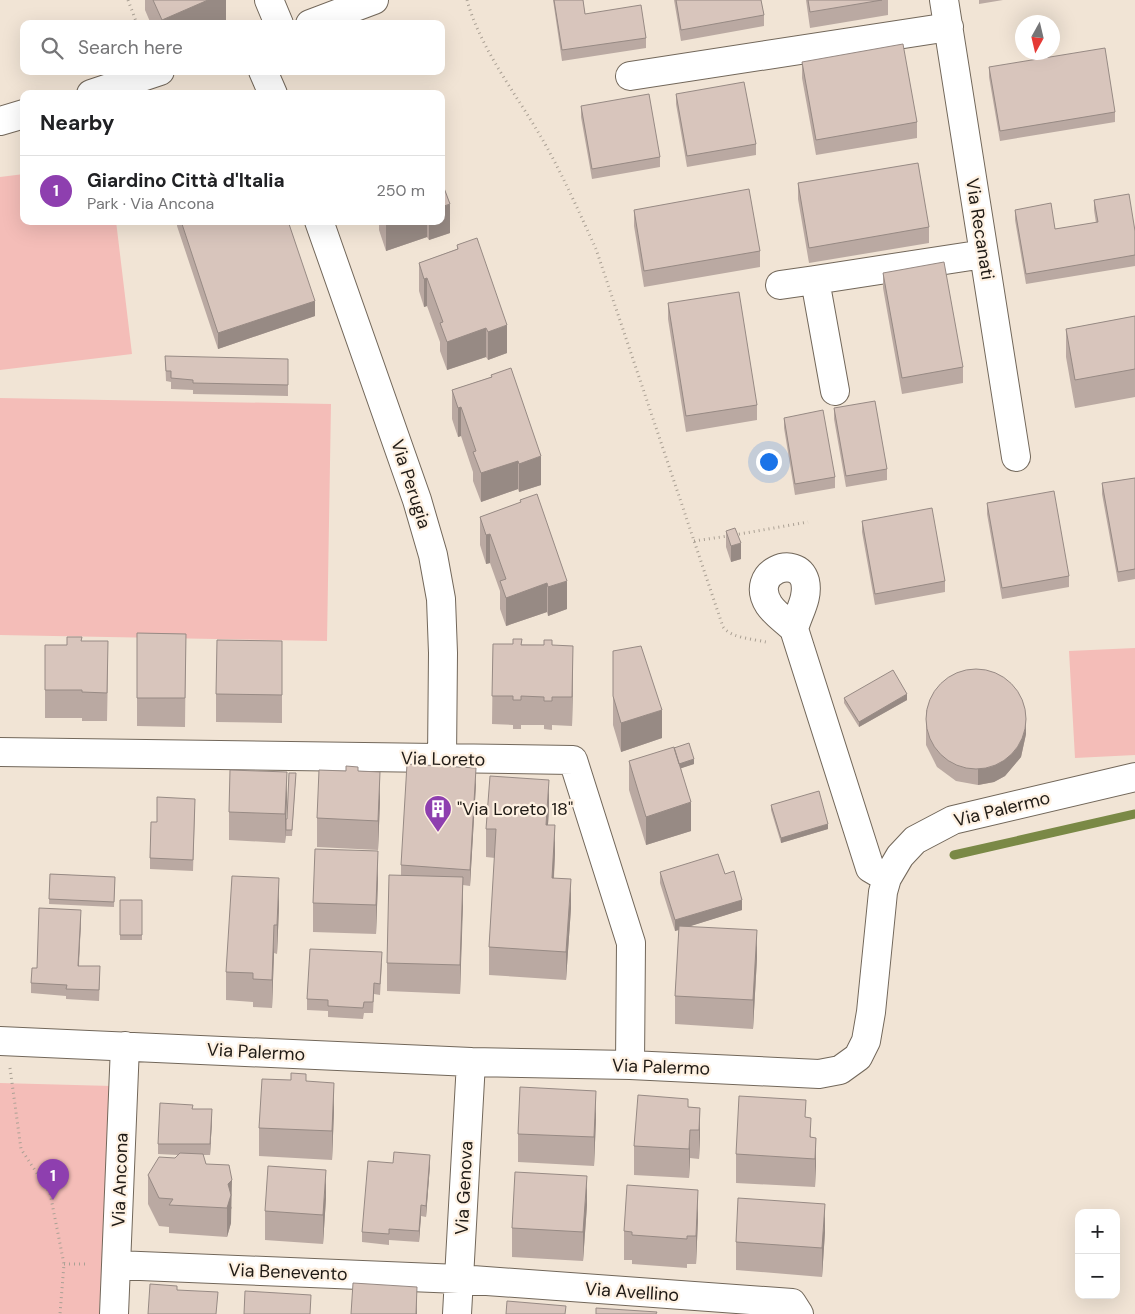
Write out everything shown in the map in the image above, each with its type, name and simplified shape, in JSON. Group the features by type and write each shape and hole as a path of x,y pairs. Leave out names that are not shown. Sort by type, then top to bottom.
{"street":[{"path":"269,0 277,20"},
{"path":"321,20 374,0"},
{"name":"Via Recanati","path":"944,0 1016,457"},
{"path":"630,76 949,27"},
{"path":"103,90 148,75"},
{"path":"266,75 271,90"},
{"path":"0,121 20,115"},
{"name":"Via Perugia","path":"320,225 417,500 433,555 440,599 443,644 442,759"},
{"path":"780,285 984,254"},
{"path":"814,280 835,391"},
{"path":"794,629 870,868 886,878"},
{"name":"Via Loreto","path":"0,752 573,760 631,944 630,1065"},
{"name":"Via Palermo","path":"0,1041 471,1062 630,1065 819,1074 840,1070 858,1057 866,1041 886,878 900,856 915,840 953,820 1135,777"},
{"name":"Via Ancona","path":"114,1314 125,1046"},
{"name":"Via Genova","path":"457,1314 471,1062"},
{"name":"Via Benevento","path":"116,1265 459,1279"},
{"name":"Via Avellino","path":"459,1279 792,1303 799,1314"}],"path":[{"path":"128,0 136,20"},
{"path":"467,0 471,14 496,64 542,138 596,250 723,627 726,632 768,643"},
{"path":"694,541 808,522"},
{"path":"5,1068 10,1068 20,1149 50,1193 64,1264 60,1314"}],"shaded area":[{"path":"20,174 20,225 116,225 132,354 0,370 0,177"},
{"path":"0,398 331,404 327,641 0,635"},
{"path":"1135,648 1135,755 1075,758 1069,651"},
{"path":"0,1083 112,1086 99,1314 0,1314"}],"building":[{"path":"153,0 208,0 162,20"},
{"path":"554,0 583,0 585,14 641,5 646,38 562,50"},
{"path":"676,0 761,0 764,15 681,30"},
{"path":"808,0 882,0 810,12"},
{"path":"903,44 917,122 816,140 802,62"},
{"path":"1105,48 1115,112 1000,131 989,67 1032,60 1060,60 1060,55"},
{"path":"744,82 756,144 687,156 676,94"},
{"path":"649,94 660,157 592,169 581,106"},
{"path":"918,163 929,227 809,248 798,183"},
{"path":"749,189 760,251 644,271 634,210"},
{"path":"445,191 450,204 445,206"},
{"path":"1129,194 1135,231 1135,255 1026,274 1015,210 1051,203 1055,229 1098,222 1094,200"},
{"path":"182,225 289,225 315,301 218,333"},
{"path":"477,238 507,325 488,332 486,328 447,342 440,323 443,322 427,278 424,279 419,263 458,249 457,245"},
{"path":"944,262 963,367 902,378 883,273"},
{"path":"739,292 757,405 686,416 668,303"},
{"path":"1135,316 1135,369 1075,380 1066,329"},
{"path":"165,356 288,359 288,385 193,383 193,380 171,378 171,371 166,371"},
{"path":"511,368 541,456 519,464 518,461 481,473 473,452 476,451 461,407 458,408 452,390 492,377 491,375"},
{"path":"875,401 887,469 846,476 834,408"},
{"path":"823,410 835,477 795,484 784,418"},
{"path":"1135,478 1135,569 1118,572 1102,483"},
{"path":"1054,491 1069,576 1002,588 987,503"},
{"path":"537,494 567,581 548,587 547,583 506,598 500,581 506,579 490,534 486,535 480,517"},
{"path":"932,508 945,581 875,594 862,521"},
{"path":"735,528 741,543 731,546 726,531"},
{"path":"137,633 186,634 185,698 137,698"},
{"path":"67,637 82,637 81,641 108,641 107,693 82,692 82,690 45,690 45,645 67,645"},
{"path":"513,639 522,639 521,645 544,645 544,640 552,640 552,645 573,646 572,697 552,697 552,701 544,701 544,697 521,696 521,700 513,700 513,696 492,696 493,644 513,644"},
{"path":"217,640 282,641 282,695 216,694"},
{"path":"641,646 662,710 621,723 613,696 613,651"},
{"path":"976,669 995,673 1011,684 1022,700 1026,719 1022,738 1011,754 995,765 976,769 957,765 941,754 930,738 926,719 930,700 941,684 957,673"},
{"path":"893,670 907,694 859,722 844,698"},
{"path":"689,743 694,759 679,764 674,748"},
{"path":"674,747 691,802 646,817 629,761"},
{"name":"\"Via Loreto 18\"","path":"407,764 476,768 470,870 401,865"},
{"path":"346,766 358,767 358,771 380,772 378,821 317,818 319,770 346,771"},
{"path":"230,770 287,772 285,814 229,812"},
{"path":"289,773 296,773 292,830 286,830 286,819"},
{"path":"490,776 549,780 546,825 555,825 552,878 571,879 566,952 489,947 496,829 486,829"},
{"path":"819,791 828,824 781,838 771,805"},
{"path":"157,797 195,799 193,860 150,858 151,822 157,822"},
{"path":"315,849 378,851 376,905 313,903"},
{"path":"718,854 725,874 734,871 742,900 675,920 660,872"},
{"path":"50,874 115,877 114,902 49,899"},
{"path":"389,875 463,877 460,965 387,963"},
{"path":"232,876 279,878 277,925 274,925 272,980 253,979 253,973 226,972"},
{"path":"120,900 142,900 142,935 120,935"},
{"path":"39,908 81,910 78,966 100,966 99,990 66,989 67,985 31,983 32,968 37,968"},
{"path":"679,926 757,930 753,1000 675,996"},
{"path":"310,949 382,952 380,984 374,983 373,1002 364,1002 363,1008 328,1006 328,1000 307,999"},
{"path":"291,1073 306,1074 306,1081 334,1083 332,1131 259,1128 262,1079 291,1080"},
{"path":"520,1087 596,1091 594,1137 518,1134"},
{"path":"638,1095 688,1099 688,1107 700,1108 699,1130 690,1130 689,1149 634,1146"},
{"path":"739,1096 806,1100 805,1117 811,1118 810,1137 816,1138 815,1159 736,1154"},
{"path":"160,1103 193,1105 192,1109 212,1109 210,1144 158,1144"},
{"path":"394,1152 430,1155 426,1206 421,1205 419,1231 389,1229 389,1234 362,1232 368,1161 393,1163"},
{"path":"180,1153 203,1154 206,1164 229,1165 232,1180 228,1184 231,1195 227,1208 169,1205 173,1199 159,1198 148,1175 159,1157 175,1158"},
{"path":"268,1166 326,1170 323,1215 265,1211"},
{"path":"515,1172 587,1176 583,1232 512,1228"},
{"path":"627,1185 698,1190 696,1236 687,1236 687,1239 632,1235 632,1232 624,1231"},
{"path":"738,1198 825,1204 822,1248 736,1242"},
{"path":"353,1283 417,1287 416,1314 351,1314"},
{"path":"150,1284 177,1286 177,1290 218,1292 216,1314 148,1314"},
{"path":"245,1291 311,1295 310,1314 244,1314"},
{"path":"507,1301 566,1306 565,1314 506,1314"},
{"path":"596,1308 657,1312 656,1314 596,1314"}],"waterway":[{"path":"954,855 1135,814"}],"place":[{"name":"\"Via Loreto 18\"","path":"438,833"},
{"name":"Giardino Città d'Italia","path":"53,1200"}]}
